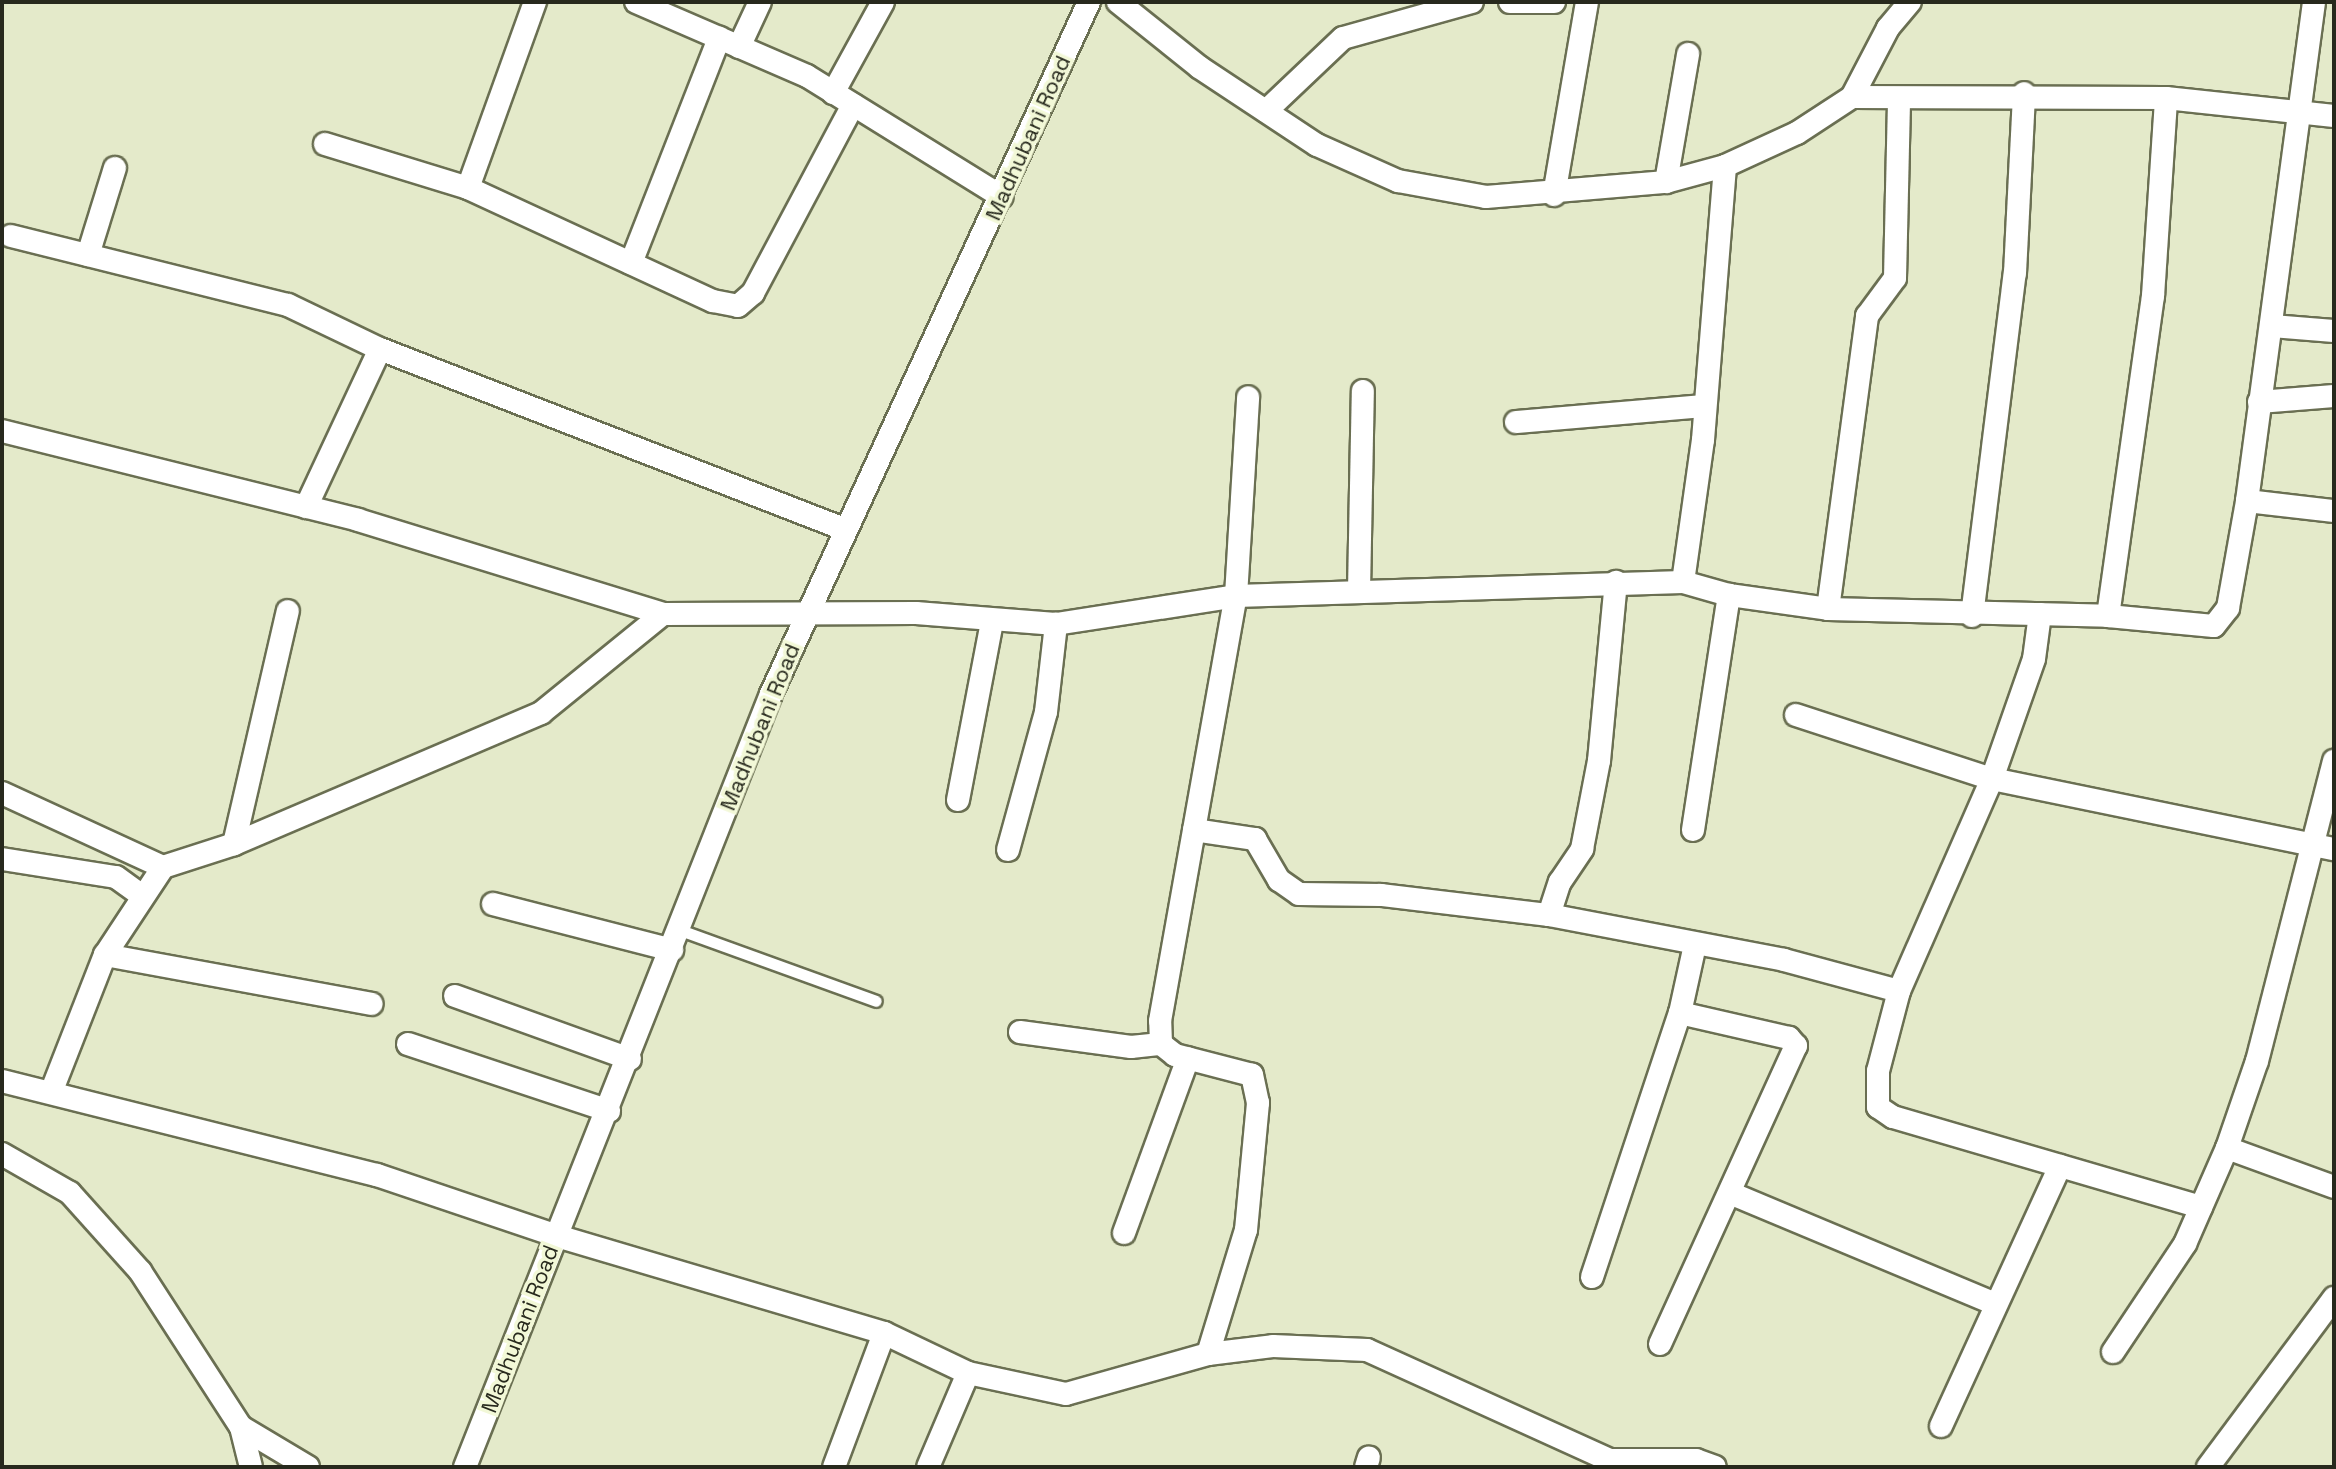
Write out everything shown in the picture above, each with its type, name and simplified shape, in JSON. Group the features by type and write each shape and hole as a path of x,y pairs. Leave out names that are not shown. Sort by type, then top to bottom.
{"street":[{"path":"468,188 535,2"},
{"path":"636,2 729,42 833,93 1002,197"},
{"path":"631,263 729,42 760,2"},
{"path":"833,93 883,2"},
{"name":"Madhubani Road","path":"465,1467 805,617 843,529 1002,197 1089,2"},
{"path":"1118,2 1317,145 1398,181 1486,197 1554,195 1666,182 1725,166 1797,133 1852,97 1888,28 1910,2"},
{"path":"1266,111 1343,38 1472,2"},
{"path":"1510,2 1554,2"},
{"path":"1554,195 1587,2"},
{"path":"2,431 306,507 663,614 805,617 916,613 1056,624 1236,596 1683,582 1729,595 1828,609 1972,616 2108,616 2214,626 2223,621 2247,501 2314,2"},
{"path":"1666,182 1688,54"},
{"path":"1852,97 1899,99 2024,93 2166,98 2334,116"},
{"path":"1972,616 2015,273 2024,93"},
{"path":"2108,616 2153,296 2166,98"},
{"path":"1828,609 1867,316 1895,278 1899,99"},
{"path":"325,144 468,188 727,306 746,301 853,105"},
{"path":"1683,582 1704,406 1725,166"},
{"path":"88,255 115,168"},
{"path":"11,236 288,305 380,349 843,529"},
{"path":"2272,326 2334,331"},
{"path":"306,507 380,349"},
{"path":"1359,591 1363,391"},
{"path":"2259,402 2334,396"},
{"path":"1161,1044 1194,830 1236,596 1248,397"},
{"path":"1516,422 1704,406"},
{"path":"2247,501 2334,511"},
{"path":"1549,915 1560,882 1582,849 1599,761 1616,582"},
{"path":"1693,830 1729,595"},
{"path":"234,844 288,611"},
{"path":"52,1090 105,955 141,895 163,867 234,844 541,713 663,614"},
{"path":"2040,614 2034,659 1992,779 1899,991 1878,1071 1878,1107 1893,1117 2201,1207"},
{"path":"958,800 992,621"},
{"path":"1008,850 1046,712 1056,624"},
{"path":"1796,715 1992,779 2324,847"},
{"path":"2113,1352 2185,1244 2227,1148 2324,847 2334,761"},
{"path":"2,793 163,867"},
{"path":"1194,830 1255,839 1279,880 1299,894 1381,895 1549,915 1784,960 1899,991"},
{"path":"2,859 116,877 141,895"},
{"path":"493,904 676,940"},
{"path":"1592,1277 1680,1013 1695,945"},
{"path":"105,955 372,1004"},
{"path":"455,996 630,1059"},
{"path":"1660,1344 1796,1046 1789,1038 1680,1013"},
{"path":"1020,1032 1131,1047 1161,1044 1188,1058 1252,1075 1258,1103 1246,1230 1208,1354"},
{"path":"408,1044 609,1111"},
{"path":"1124,1233 1188,1058"},
{"path":"2,1081 52,1090 377,1175 557,1236 884,1333 968,1373 1066,1394 1208,1354 1273,1346 1367,1350 1609,1460 1696,1460 1715,1467"},
{"path":"2227,1148 2334,1187"},
{"path":"2,1154 70,1193 140,1271 241,1427 251,1467"},
{"path":"1941,1426 2060,1166"},
{"path":"1730,1193 1996,1304"},
{"path":"2208,1467 2326,1319 2334,1298"},
{"path":"834,1467 884,1333"},
{"path":"928,1467 968,1373"},
{"path":"241,1427 308,1467"}],"lane":[{"path":"676,940 876,1001"}]}
